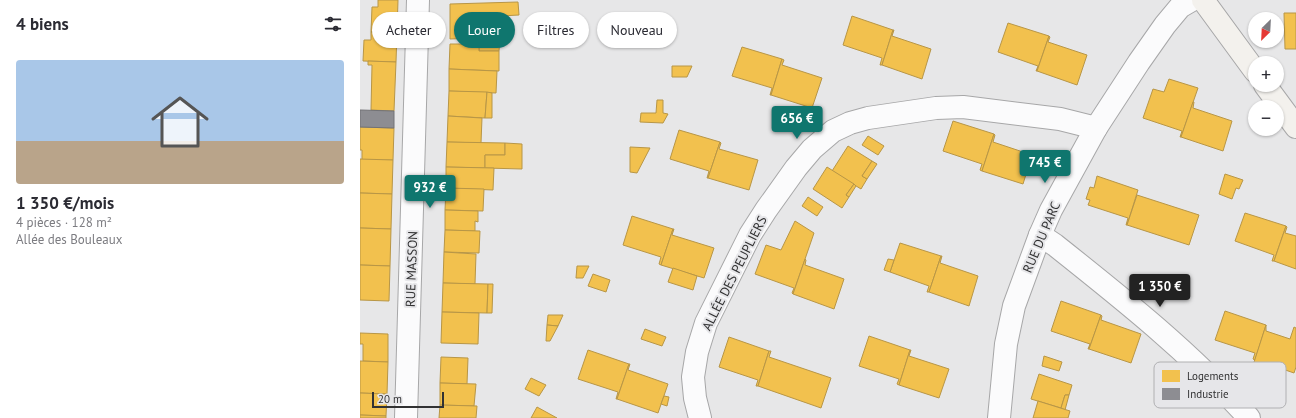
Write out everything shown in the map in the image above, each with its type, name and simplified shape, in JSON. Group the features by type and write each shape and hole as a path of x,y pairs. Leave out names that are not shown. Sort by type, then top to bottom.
{"main road":[{"path":"1203,0 1248,61"},
{"path":"1270,92 1296,127"}],"street":[{"name":"RUE MASSON","path":"406,418 418,0"},
{"name":"RUE DU PARC","path":"1000,418 1006,344 1011,319 1026,270 1040,235 1063,186 1096,128 1138,62 1180,7 1192,0"},
{"name":"ALLÉE DES PEUPLIERS","path":"700,418 695,398 693,378 697,352 706,323 750,235 766,210 812,148 833,131 850,123 868,118 936,108 964,106 1060,119 1096,128"},
{"path":"1040,235 1055,245 1140,313 1194,362"},
{"path":"1239,408 1249,418"}],"building: Logements":[{"path":"378,0 398,0 398,12 372,12 371,32 372,7 378,7"},
{"path":"518,2 519,15 515,15 515,12 454,12 454,39 450,39 450,4"},
{"path":"1284,13 1296,13 1296,49 1285,49"},
{"path":"852,16 893,30 882,65 880,65 882,58 843,45"},
{"path":"1008,23 1049,36 1037,71 1038,66 998,52"},
{"path":"893,30 892,36 931,49 922,79 882,65"},
{"path":"372,32 372,48 396,48 396,62 363,61 364,40 371,40"},
{"path":"1049,36 1048,42 1087,55 1077,85 1037,71"},
{"path":"450,44 454,44 454,48 479,48 479,51 499,51 499,71 449,69"},
{"path":"742,47 782,59 771,95 772,88 732,76"},
{"path":"479,48 499,48 499,51 479,51"},
{"path":"782,59 784,60 782,65 822,78 812,108 771,95"},
{"path":"368,61 396,62 394,111 371,110 372,65 368,65"},
{"path":"672,66 692,66 687,77 672,77"},
{"path":"449,69 497,71 496,93 449,91"},
{"path":"1169,79 1198,88 1181,137 1182,131 1143,118 1153,89 1164,92"},
{"path":"449,91 487,92 485,118 448,116"},
{"path":"487,92 492,93 492,118 485,118"},
{"path":"657,100 663,100 663,113 668,114 663,123 640,122 641,113 656,113"},
{"path":"1193,102 1193,108 1232,121 1223,151 1181,137"},
{"path":"448,116 482,118 481,143 447,142"},
{"path":"953,121 994,134 982,171 980,170 982,164 943,151"},
{"path":"360,127 394,128 393,160 362,160 362,150 360,150"},
{"path":"679,130 720,142 708,178 709,171 670,159"},
{"path":"994,134 993,142 1032,155 1023,184 982,171"},
{"path":"868,136 884,146 878,155 862,145"},
{"path":"447,142 505,143 505,155 485,155 485,168 446,167"},
{"path":"720,142 719,149 758,160 749,190 708,178"},
{"path":"505,143 522,144 522,169 485,168 485,155 505,155"},
{"path":"848,146 872,161 862,176 867,179 861,189 832,171"},
{"path":"630,147 650,148 637,173 630,172"},
{"path":"360,159 393,160 392,194 360,193"},
{"path":"872,161 877,164 867,179 862,176"},
{"path":"446,167 494,168 493,190 446,188"},
{"path":"827,167 854,184 846,195 849,197 842,208 813,189"},
{"path":"1225,174 1243,180 1239,189 1236,188 1232,199 1219,194"},
{"path":"1097,176 1138,190 1127,225 1128,218 1088,205 1090,200 1086,199 1090,187 1094,188"},
{"path":"854,184 856,186 849,197 846,195"},
{"path":"446,188 484,189 483,211 445,210"},
{"path":"360,193 392,194 391,229 360,228"},
{"path":"1137,195 1199,215 1189,245 1127,225"},
{"path":"808,197 823,207 817,216 802,206"},
{"path":"445,210 478,211 478,222 475,221 475,231 445,230"},
{"path":"1245,213 1286,226 1274,261 1272,261 1274,255 1235,241"},
{"path":"632,216 673,229 661,265 659,264 661,257 623,245"},
{"path":"795,221 814,233 793,294 794,288 755,274 766,245 781,250"},
{"path":"1286,226 1285,233 1296,236 1296,269 1274,261"},
{"path":"360,228 391,229 390,266 360,265"},
{"path":"673,229 672,235 714,248 704,278 661,265"},
{"path":"445,230 480,231 479,253 444,252"},
{"path":"900,243 941,256 929,292 927,292 929,286 890,272"},
{"path":"444,252 476,254 475,284 443,283"},
{"path":"941,256 940,263 978,276 969,306 929,292"},
{"path":"805,259 805,265 844,279 834,309 793,294"},
{"path":"888,259 894,260 890,272 884,270"},
{"path":"360,265 390,266 389,301 360,300"},
{"path":"577,266 589,266 583,278 576,278"},
{"path":"673,268 697,276 693,290 668,282"},
{"path":"593,274 610,280 606,292 588,286"},
{"path":"443,283 488,284 487,313 442,312"},
{"path":"488,284 493,284 492,313 487,313"},
{"path":"1061,301 1101,315 1089,349 1090,344 1051,331"},
{"path":"1225,311 1266,325 1255,360 1253,359 1255,353 1215,340"},
{"path":"442,312 479,313 478,344 441,343"},
{"path":"548,315 563,315 558,326 547,325"},
{"path":"1101,315 1101,320 1141,334 1131,363 1089,349"},
{"path":"547,325 558,326 550,341 546,341"},
{"path":"1266,325 1266,331 1290,339 1294,327 1296,328 1296,367 1294,373 1286,370 1286,362 1254,362"},
{"path":"645,329 666,337 662,346 641,339"},
{"path":"360,333 388,334 388,362 363,361 363,344 360,344"},
{"path":"869,336 910,350 899,385 897,384 899,379 859,366"},
{"path":"729,337 769,351 758,386 756,386 758,380 719,367"},
{"path":"588,350 629,364 617,399 618,392 578,379"},
{"path":"910,350 909,356 949,369 939,398 899,385"},
{"path":"769,351 771,351 769,357 831,378 821,408 758,386"},
{"path":"1044,356 1062,362 1059,371 1042,366"},
{"path":"441,357 468,358 467,384 440,383"},
{"path":"360,361 388,362 387,394 360,393"},
{"path":"629,364 628,370 668,384 658,413 617,399"},
{"path":"1039,374 1072,385 1069,395 1065,395 1061,408 1031,399"},
{"path":"531,378 546,385 539,396 525,389"},
{"path":"440,383 476,384 474,406 440,405"},
{"path":"360,393 387,394 386,416 360,415"},
{"path":"1065,395 1069,395 1065,410 1061,408"},
{"path":"664,396 669,397 667,406 661,404"},
{"path":"1038,401 1070,411 1068,418 1033,418"},
{"path":"440,405 477,406 476,418 439,418"},
{"path":"537,407 557,418 531,418"},
{"path":"360,415 386,416 386,418 360,418"}],"building: Industrie":[{"path":"360,110 394,111 394,128 360,127"}]}
